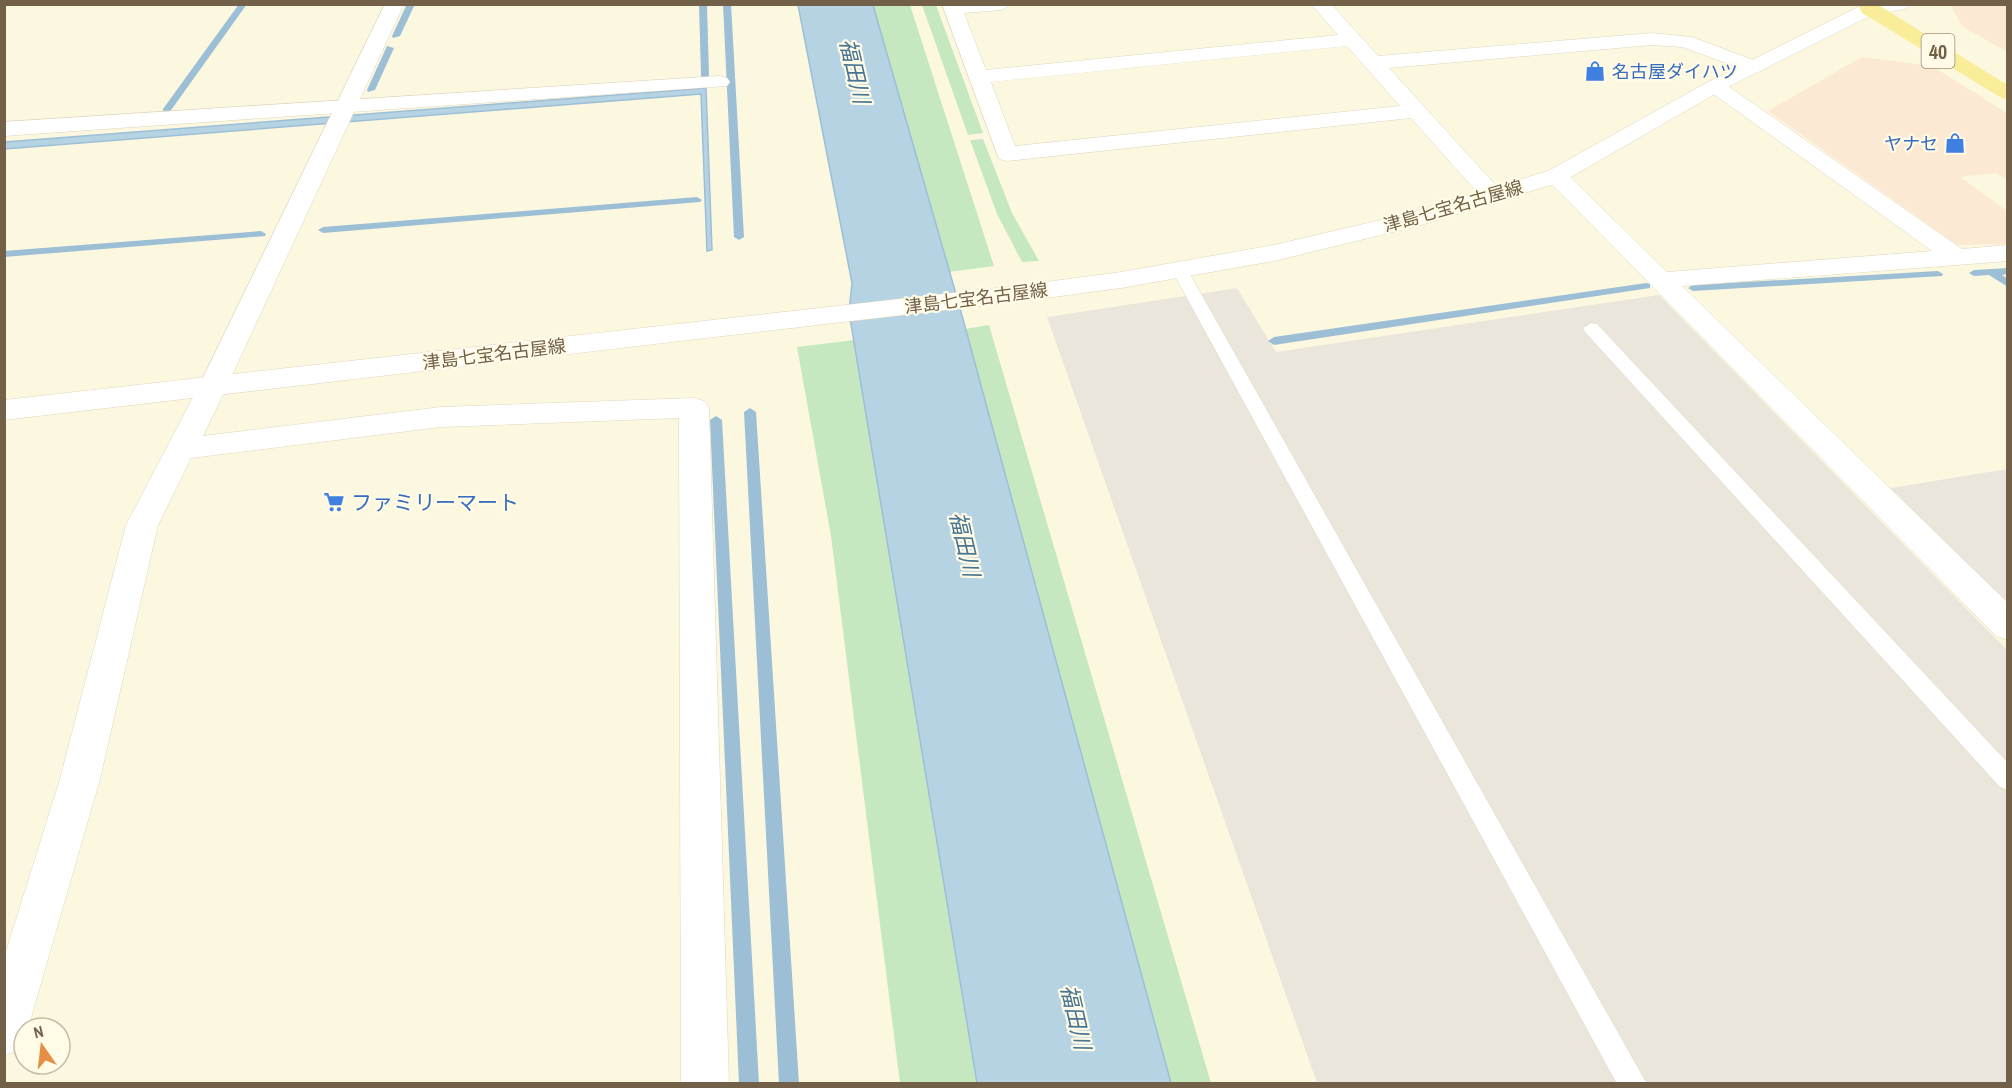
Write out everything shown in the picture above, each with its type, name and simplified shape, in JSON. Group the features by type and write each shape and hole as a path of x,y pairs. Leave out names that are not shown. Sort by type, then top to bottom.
{"main road":[{"name":"40","path":"1899,5 1928,23"},
{"name":"40","path":"1868,7 2007,94"}],"street":[{"path":"4,1033 80,779 142,525 213,386 395,4"},
{"path":"1002,4 952,7 1007,154 1416,111"},
{"path":"1320,4 1492,195"},
{"name":"津島七宝名古屋線","path":"4,410 1121,280 1274,252 1409,221 1556,176 1715,86 1868,7 1899,5"},
{"path":"1373,63 1652,39 1685,41 1754,67"},
{"path":"978,77 1352,40"},
{"path":"4,129 343,114 720,82"},
{"path":"1715,86 1954,255"},
{"path":"1556,176 2007,626"},
{"path":"1661,280 1954,255 2007,253"},
{"path":"181,449 441,417 694,408 705,1083"}],"lane":[{"path":"1179,269 1634,1083"},
{"path":"1591,328 2007,780"}],"shaded area":[{"path":"1950,5 2007,5 2007,52 1962,26"},
{"path":"1862,57 1932,66 2007,113 2007,180 1996,173 1960,177 2007,211 2007,244 1957,245 1768,111"},
{"path":"1237,288 1276,352 1659,295 2007,650 2007,1083 1317,1083 1047,317"},
{"path":"2007,469 2007,610 1885,489"}],"green space":[{"path":"873,5 910,5 994,266 949,272"},
{"path":"922,5 936,5 983,133 968,135"},
{"path":"983,139 1012,213 1039,261 1022,262 997,214 970,140"},
{"path":"989,325 1211,1083 1171,1083 965,329"},
{"path":"854,340 977,1083 900,1083 831,536 797,347"}],"water":[{"name":"福田川","path":"798,5 873,5 958,301 1171,1083 977,1083 849,312 852,283"},
{"path":"706,88 712,250 707,251 701,94 5,149 5,142"}],"waterway":[{"path":"166,111 243,4"},
{"path":"396,36 411,4"},
{"path":"703,4 705,76"},
{"path":"727,4 739,237"},
{"path":"371,90 390,48"},
{"path":"323,230 697,200"},
{"path":"4,254 261,234"},
{"path":"1991,272 2008,271"},
{"path":"1974,273 1991,272"},
{"path":"1991,272 2008,284"},
{"path":"1693,288 1938,274"},
{"path":"1274,341 1646,286"},
{"path":"750,412 789,1084"},
{"path":"716,420 749,1084"}],"place":[{"name":"名古屋ダイハツ","path":"1595,71"},
{"name":"ヤナセ","path":"1955,143"},
{"name":"ファミリーマート","path":"334,502"}]}
